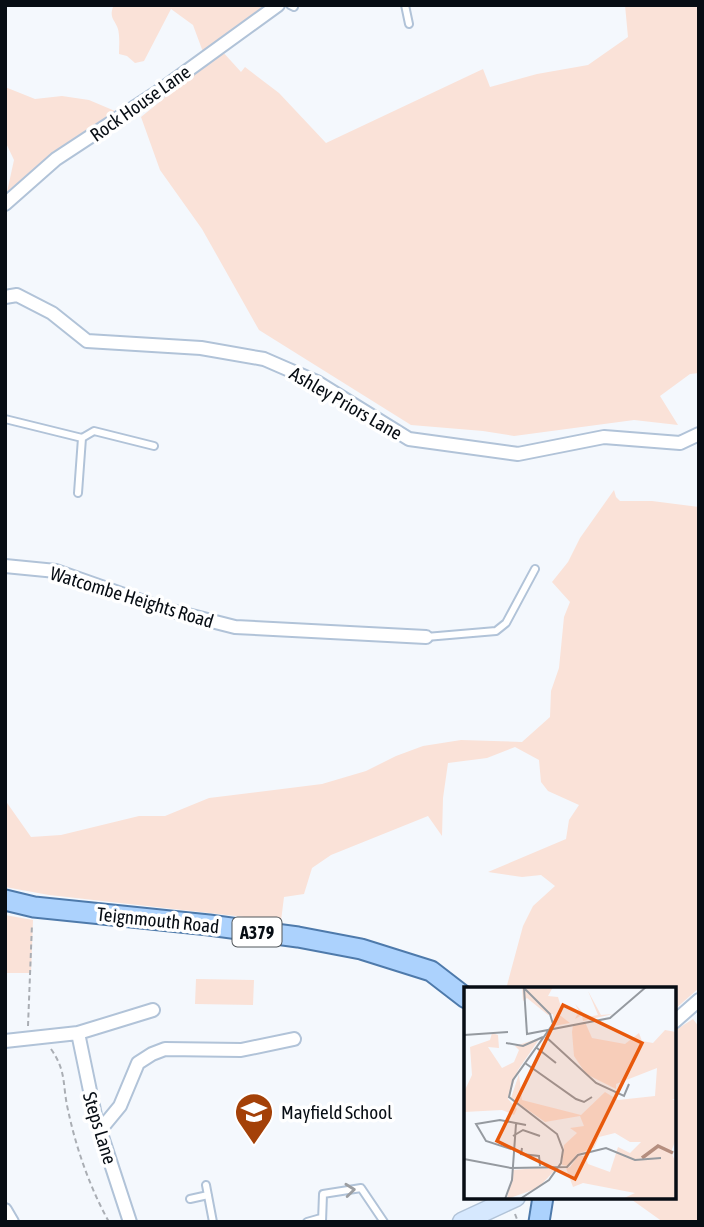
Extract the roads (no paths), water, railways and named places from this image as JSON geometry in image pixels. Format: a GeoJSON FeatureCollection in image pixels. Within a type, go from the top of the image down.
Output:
{"type":"FeatureCollection","features":[{"type":"Feature","properties":{"kind":"main road","name":"Teignmouth Road"},"geometry":{"type":"LineString","coordinates":[[5,900],[34,907],[209,925],[361,948],[431,971],[464,996]]}},
{"type":"Feature","properties":{"kind":"main road"},"geometry":{"type":"LineString","coordinates":[[539,1222],[543,1199]]}},
{"type":"Feature","properties":{"kind":"street","name":"Rock House Lane"},"geometry":{"type":"LineString","coordinates":[[5,204],[56,159],[158,92],[278,5]]}},
{"type":"Feature","properties":{"kind":"street","name":"Ashley Priors Lane"},"geometry":{"type":"LineString","coordinates":[[5,297],[17,295],[52,313],[88,341],[201,348],[264,359],[317,382],[409,439],[517,453],[604,437],[680,443],[699,434]]}},
{"type":"Feature","properties":{"kind":"street","name":"Watcombe Heights Road"},"geometry":{"type":"LineString","coordinates":[[5,566],[56,572],[164,609],[235,627],[426,637]]}},
{"type":"Feature","properties":{"kind":"street"},"geometry":{"type":"LineString","coordinates":[[676,1020],[699,1000]]}},
{"type":"Feature","properties":{"kind":"street"},"geometry":{"type":"LineString","coordinates":[[5,1041],[78,1033],[153,1010]]}},
{"type":"Feature","properties":{"kind":"street","name":"Steps Lane"},"geometry":{"type":"LineString","coordinates":[[78,1033],[87,1082],[130,1222]]}},
{"type":"Feature","properties":{"kind":"street"},"geometry":{"type":"LineString","coordinates":[[101,1129],[120,1106],[138,1063],[152,1054],[165,1049],[241,1050],[294,1039]]}},
{"type":"Feature","properties":{"kind":"street"},"geometry":{"type":"LineString","coordinates":[[462,1222],[512,1199]]}},
{"type":"Feature","properties":{"kind":"street"},"geometry":{"type":"LineString","coordinates":[[5,1210],[12,1222]]}},
{"type":"Feature","properties":{"kind":"lane"},"geometry":{"type":"LineString","coordinates":[[405,5],[409,24]]}},
{"type":"Feature","properties":{"kind":"lane"},"geometry":{"type":"LineString","coordinates":[[5,419],[82,438],[94,431],[154,446]]}},
{"type":"Feature","properties":{"kind":"lane"},"geometry":{"type":"LineString","coordinates":[[78,493],[82,438]]}},
{"type":"Feature","properties":{"kind":"lane"},"geometry":{"type":"LineString","coordinates":[[426,637],[496,631],[506,623],[535,569]]}},
{"type":"Feature","properties":{"kind":"lane"},"geometry":{"type":"LineString","coordinates":[[206,1185],[213,1222]]}},
{"type":"Feature","properties":{"kind":"lane"},"geometry":{"type":"LineString","coordinates":[[307,1222],[322,1220],[323,1194],[361,1188],[384,1221]]}},
{"type":"Feature","properties":{"kind":"lane"},"geometry":{"type":"LineString","coordinates":[[190,1199],[208,1195]]}},
{"type":"Feature","properties":{"kind":"place","name":"Mayfield School"},"geometry":{"type":"Point","coordinates":[254,1146]}}]}
